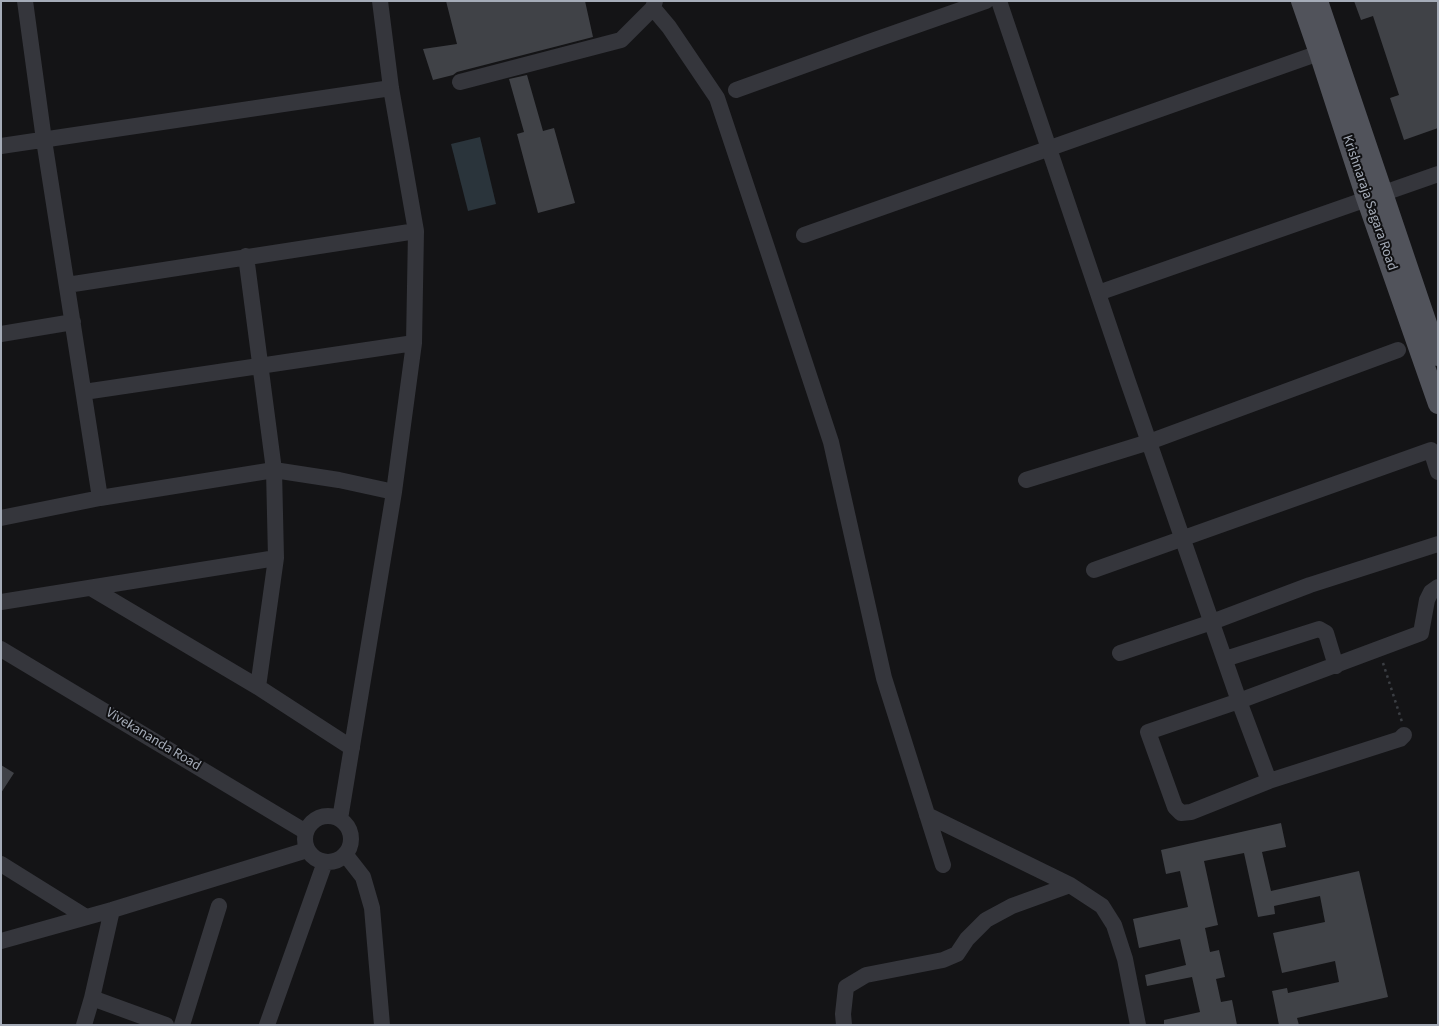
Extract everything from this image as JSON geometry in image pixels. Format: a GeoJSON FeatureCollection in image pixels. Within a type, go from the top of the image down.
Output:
{"type":"FeatureCollection","features":[{"type":"Feature","properties":{"kind":"main road","name":"Krishnaraja Sagara Road"},"geometry":{"type":"LineString","coordinates":[[1301,1],[1319,53],[1438,356]]}},
{"type":"Feature","properties":{"kind":"main road","name":"Krishnaraja Sagara Road"},"geometry":{"type":"LineString","coordinates":[[1318,1],[1374,195],[1438,404]]}},
{"type":"Feature","properties":{"kind":"street"},"geometry":{"type":"LineString","coordinates":[[25,1],[44,140],[100,498]]}},
{"type":"Feature","properties":{"kind":"street"},"geometry":{"type":"LineString","coordinates":[[340,819],[394,492],[414,343],[416,231],[391,88],[380,1]]}},
{"type":"Feature","properties":{"kind":"street"},"geometry":{"type":"LineString","coordinates":[[736,90],[986,1]]}},
{"type":"Feature","properties":{"kind":"street"},"geometry":{"type":"LineString","coordinates":[[999,1],[1224,659],[1269,781]]}},
{"type":"Feature","properties":{"kind":"street"},"geometry":{"type":"LineString","coordinates":[[460,82],[621,40],[654,5],[717,98],[831,442],[884,678],[943,865]]}},
{"type":"Feature","properties":{"kind":"street"},"geometry":{"type":"LineString","coordinates":[[804,235],[1319,53]]}},
{"type":"Feature","properties":{"kind":"street"},"geometry":{"type":"LineString","coordinates":[[1,146],[391,88]]}},
{"type":"Feature","properties":{"kind":"street"},"geometry":{"type":"LineString","coordinates":[[1098,293],[1438,174]]}},
{"type":"Feature","properties":{"kind":"street"},"geometry":{"type":"LineString","coordinates":[[67,285],[416,231]]}},
{"type":"Feature","properties":{"kind":"street"},"geometry":{"type":"LineString","coordinates":[[246,256],[274,470],[276,558],[258,687]]}},
{"type":"Feature","properties":{"kind":"street"},"geometry":{"type":"LineString","coordinates":[[1,334],[73,322]]}},
{"type":"Feature","properties":{"kind":"street"},"geometry":{"type":"LineString","coordinates":[[84,392],[414,343]]}},
{"type":"Feature","properties":{"kind":"street"},"geometry":{"type":"LineString","coordinates":[[1026,480],[1149,442],[1398,350]]}},
{"type":"Feature","properties":{"kind":"street"},"geometry":{"type":"LineString","coordinates":[[1094,570],[1431,450],[1438,472]]}},
{"type":"Feature","properties":{"kind":"street"},"geometry":{"type":"LineString","coordinates":[[1,518],[100,498],[274,470],[339,480],[394,492]]}},
{"type":"Feature","properties":{"kind":"street"},"geometry":{"type":"LineString","coordinates":[[1120,654],[1310,585],[1438,544]]}},
{"type":"Feature","properties":{"kind":"street"},"geometry":{"type":"LineString","coordinates":[[1,602],[276,558]]}},
{"type":"Feature","properties":{"kind":"street"},"geometry":{"type":"LineString","coordinates":[[1404,735],[1400,740],[1269,781],[1191,812],[1181,812],[1174,807],[1148,732],[1336,666],[1421,633],[1427,600],[1431,592],[1438,587]]}},
{"type":"Feature","properties":{"kind":"street"},"geometry":{"type":"LineString","coordinates":[[91,588],[258,687],[352,748]]}},
{"type":"Feature","properties":{"kind":"street"},"geometry":{"type":"LineString","coordinates":[[1224,659],[1320,629],[1326,633],[1336,666]]}},
{"type":"Feature","properties":{"kind":"street","name":"Vivekananda Road"},"geometry":{"type":"LineString","coordinates":[[1,649],[306,832]]}},
{"type":"Feature","properties":{"kind":"street"},"geometry":{"type":"LineString","coordinates":[[928,815],[1070,885],[1102,906],[1114,925],[1125,959],[1138,1025]]}},
{"type":"Feature","properties":{"kind":"street"},"geometry":{"type":"LineString","coordinates":[[327,816],[340,819],[347,826],[351,836],[350,845],[345,854],[336,860],[325,862],[315,858],[307,850],[304,841],[306,832],[309,826],[320,818],[327,816]]}},
{"type":"Feature","properties":{"kind":"street"},"geometry":{"type":"LineString","coordinates":[[1,941],[112,910],[307,850]]}},
{"type":"Feature","properties":{"kind":"street"},"geometry":{"type":"LineString","coordinates":[[345,854],[363,877],[372,908],[382,1025]]}},
{"type":"Feature","properties":{"kind":"street"},"geometry":{"type":"LineString","coordinates":[[267,1025],[325,862]]}},
{"type":"Feature","properties":{"kind":"street"},"geometry":{"type":"LineString","coordinates":[[1,864],[86,917]]}},
{"type":"Feature","properties":{"kind":"street"},"geometry":{"type":"LineString","coordinates":[[844,1025],[843,1014],[846,987],[866,976],[943,960],[957,954],[967,939],[986,920],[1012,906],[1070,885]]}},
{"type":"Feature","properties":{"kind":"street"},"geometry":{"type":"LineString","coordinates":[[182,1025],[219,906]]}},
{"type":"Feature","properties":{"kind":"street"},"geometry":{"type":"LineString","coordinates":[[84,1025],[112,910]]}},
{"type":"Feature","properties":{"kind":"street"},"geometry":{"type":"LineString","coordinates":[[92,998],[166,1025]]}},
{"type":"Feature","properties":{"kind":"path"},"geometry":{"type":"LineString","coordinates":[[1379,650],[1405,730],[1404,735]]}},
{"type":"Feature","properties":{"kind":"shaded area"},"geometry":{"type":"Polygon","coordinates":[[[480,137],[496,204],[468,211],[451,144],[480,137]]]}},
{"type":"Feature","properties":{"kind":"building"},"geometry":{"type":"Polygon","coordinates":[[[446,1],[585,1],[593,37],[433,80],[423,49],[457,44],[446,1]]]}},
{"type":"Feature","properties":{"kind":"building"},"geometry":{"type":"Polygon","coordinates":[[[1354,1],[1438,1],[1438,128],[1404,140],[1390,98],[1399,95],[1373,16],[1361,20],[1354,1]]]}},
{"type":"Feature","properties":{"kind":"building"},"geometry":{"type":"Polygon","coordinates":[[[527,75],[543,131],[554,128],[575,203],[538,213],[517,134],[524,132],[509,79],[527,75]]]}},
{"type":"Feature","properties":{"kind":"building"},"geometry":{"type":"Polygon","coordinates":[[[1,765],[14,773],[1,793],[1,765]]]}},
{"type":"Feature","properties":{"kind":"building"},"geometry":{"type":"Polygon","coordinates":[[[1281,823],[1286,847],[1262,852],[1271,891],[1359,871],[1388,997],[1297,1018],[1299,1025],[1279,1025],[1272,991],[1287,988],[1288,993],[1339,982],[1335,961],[1282,973],[1273,933],[1325,922],[1320,896],[1274,906],[1275,914],[1258,917],[1244,853],[1204,861],[1218,925],[1205,928],[1210,952],[1219,950],[1225,977],[1216,979],[1221,1002],[1232,1000],[1237,1025],[1164,1025],[1164,1020],[1200,1012],[1192,977],[1147,986],[1145,975],[1186,965],[1180,939],[1139,948],[1133,919],[1188,907],[1180,871],[1166,874],[1161,850],[1281,823]]]}}]}
